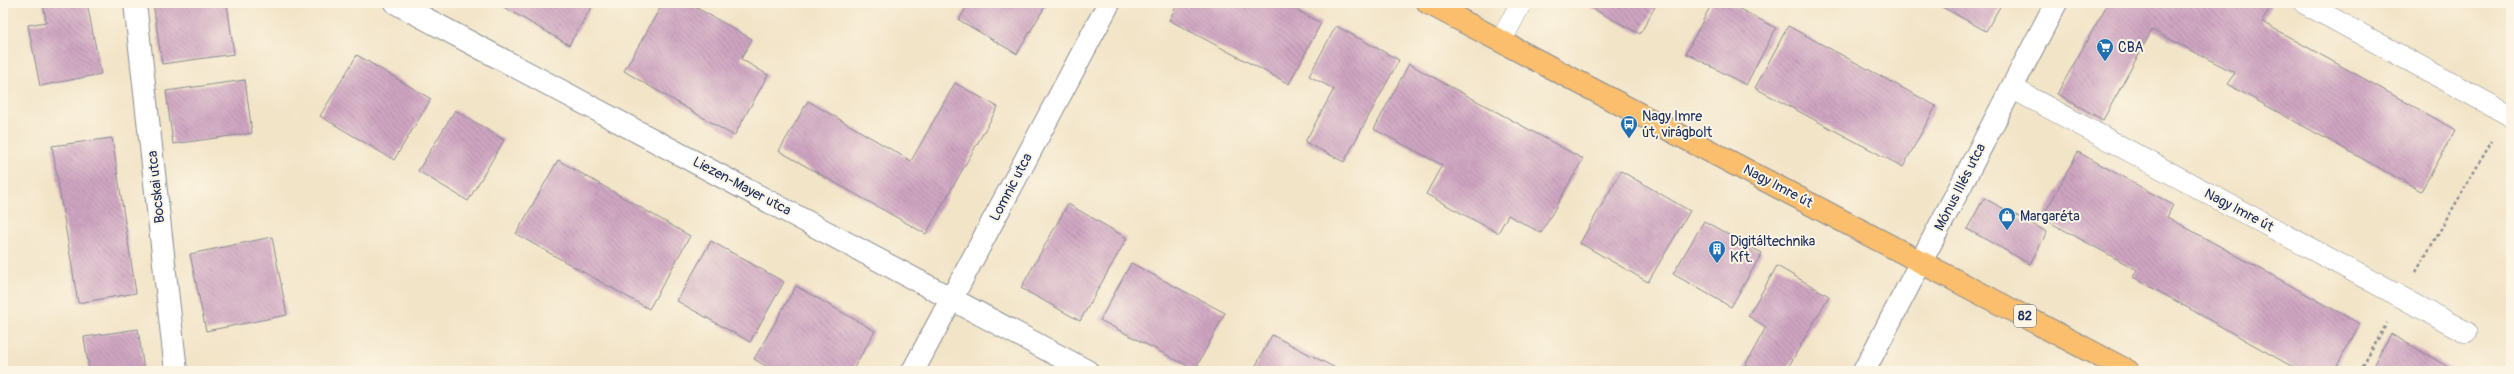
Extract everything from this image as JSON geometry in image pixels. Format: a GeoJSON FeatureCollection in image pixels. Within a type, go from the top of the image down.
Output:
{"type":"FeatureCollection","features":[{"type":"Feature","properties":{"kind":"main road","name":"Nagy Imre út"},"geometry":{"type":"LineString","coordinates":[[1428,3],[2128,371]]}},
{"type":"Feature","properties":{"kind":"street","name":"Bocskai utca"},"geometry":{"type":"LineString","coordinates":[[135,3],[176,371]]}},
{"type":"Feature","properties":{"kind":"street","name":"Liezen-Mayer utca"},"geometry":{"type":"LineString","coordinates":[[396,3],[952,297],[1087,371]]}},
{"type":"Feature","properties":{"kind":"street","name":"Lomnic utca"},"geometry":{"type":"LineString","coordinates":[[913,371],[1109,3]]}},
{"type":"Feature","properties":{"kind":"street","name":"Mónus Illés utca"},"geometry":{"type":"LineString","coordinates":[[1864,371],[2056,3]]}},
{"type":"Feature","properties":{"kind":"lane"},"geometry":{"type":"LineString","coordinates":[[1501,41],[1521,3]]}},
{"type":"Feature","properties":{"kind":"lane"},"geometry":{"type":"LineString","coordinates":[[2304,3],[2509,115]]}},
{"type":"Feature","properties":{"kind":"lane","name":"Nagy Imre út"},"geometry":{"type":"LineString","coordinates":[[2012,88],[2466,332]]}},
{"type":"Feature","properties":{"kind":"path"},"geometry":{"type":"LineString","coordinates":[[2360,371],[2401,297],[2509,115]]}},
{"type":"Feature","properties":{"kind":"building"},"geometry":{"type":"Polygon","coordinates":[[[43,3],[87,3],[101,74],[40,86],[28,25],[46,22],[43,3]]]}},
{"type":"Feature","properties":{"kind":"building"},"geometry":{"type":"Polygon","coordinates":[[[153,3],[227,3],[234,54],[162,64],[153,3]]]}},
{"type":"Feature","properties":{"kind":"building"},"geometry":{"type":"Polygon","coordinates":[[[497,3],[594,3],[569,45],[497,3]]]}},
{"type":"Feature","properties":{"kind":"building"},"geometry":{"type":"Polygon","coordinates":[[[663,3],[688,3],[752,39],[741,59],[768,75],[734,136],[624,71],[663,3]]]}},
{"type":"Feature","properties":{"kind":"building"},"geometry":{"type":"Polygon","coordinates":[[[969,3],[1047,3],[1017,54],[959,20],[969,3]]]}},
{"type":"Feature","properties":{"kind":"building"},"geometry":{"type":"Polygon","coordinates":[[[1178,3],[1284,3],[1321,23],[1289,84],[1169,20],[1178,3]]]}},
{"type":"Feature","properties":{"kind":"building"},"geometry":{"type":"Polygon","coordinates":[[[1582,3],[1657,3],[1640,34],[1582,3]]]}},
{"type":"Feature","properties":{"kind":"building"},"geometry":{"type":"Polygon","coordinates":[[[1712,3],[1728,3],[1776,28],[1746,85],[1686,53],[1712,3]]]}},
{"type":"Feature","properties":{"kind":"building"},"geometry":{"type":"Polygon","coordinates":[[[1935,3],[2002,3],[1986,31],[1935,3]]]}},
{"type":"Feature","properties":{"kind":"building"},"geometry":{"type":"Polygon","coordinates":[[[2108,3],[2267,3],[2271,5],[2262,22],[2456,130],[2421,191],[2227,84],[2235,73],[2152,30],[2103,120],[2057,94],[2108,3]]]}},
{"type":"Feature","properties":{"kind":"building"},"geometry":{"type":"Polygon","coordinates":[[[1336,26],[1399,60],[1344,162],[1305,142],[1334,89],[1309,76],[1336,26]]]}},
{"type":"Feature","properties":{"kind":"building"},"geometry":{"type":"Polygon","coordinates":[[[1788,26],[1936,106],[1903,167],[1755,88],[1788,26]]]}},
{"type":"Feature","properties":{"kind":"building"},"geometry":{"type":"Polygon","coordinates":[[[357,55],[431,99],[394,160],[320,116],[357,55]]]}},
{"type":"Feature","properties":{"kind":"building"},"geometry":{"type":"Polygon","coordinates":[[[1409,64],[1583,159],[1541,233],[1508,215],[1498,233],[1426,194],[1442,165],[1374,129],[1409,64]]]}},
{"type":"Feature","properties":{"kind":"building"},"geometry":{"type":"Polygon","coordinates":[[[245,80],[252,133],[173,144],[166,91],[245,80]]]}},
{"type":"Feature","properties":{"kind":"building"},"geometry":{"type":"Polygon","coordinates":[[[955,83],[998,107],[926,234],[779,151],[808,101],[911,161],[955,83]]]}},
{"type":"Feature","properties":{"kind":"building"},"geometry":{"type":"Polygon","coordinates":[[[455,110],[504,140],[468,201],[418,171],[455,110]]]}},
{"type":"Feature","properties":{"kind":"building"},"geometry":{"type":"Polygon","coordinates":[[[112,138],[136,293],[78,303],[52,146],[112,138]]]}},
{"type":"Feature","properties":{"kind":"building"},"geometry":{"type":"Polygon","coordinates":[[[2078,152],[2173,205],[2167,217],[2360,324],[2334,371],[2300,371],[2133,277],[2137,270],[2042,218],[2078,152]]]}},
{"type":"Feature","properties":{"kind":"building"},"geometry":{"type":"Polygon","coordinates":[[[558,160],[690,236],[649,309],[516,234],[558,160]]]}},
{"type":"Feature","properties":{"kind":"building"},"geometry":{"type":"Polygon","coordinates":[[[1621,171],[1690,211],[1648,282],[1580,243],[1621,171]]]}},
{"type":"Feature","properties":{"kind":"building","name":"Margaréta"},"geometry":{"type":"Polygon","coordinates":[[[1984,198],[2047,232],[2030,264],[1967,229],[1984,198]]]}},
{"type":"Feature","properties":{"kind":"building"},"geometry":{"type":"Polygon","coordinates":[[[1068,204],[1127,238],[1080,321],[1021,288],[1068,204]]]}},
{"type":"Feature","properties":{"kind":"building","name":"Digitáltechnika Kft."},"geometry":{"type":"Polygon","coordinates":[[[1704,221],[1762,253],[1731,307],[1673,274],[1704,221]]]}},
{"type":"Feature","properties":{"kind":"building"},"geometry":{"type":"Polygon","coordinates":[[[272,237],[287,315],[206,331],[190,254],[272,237]]]}},
{"type":"Feature","properties":{"kind":"building"},"geometry":{"type":"Polygon","coordinates":[[[711,241],[784,282],[750,342],[677,301],[711,241]]]}},
{"type":"Feature","properties":{"kind":"building"},"geometry":{"type":"Polygon","coordinates":[[[1131,263],[1225,313],[1195,370],[1100,320],[1131,263]]]}},
{"type":"Feature","properties":{"kind":"building"},"geometry":{"type":"Polygon","coordinates":[[[1777,266],[1829,296],[1786,371],[1742,371],[1766,327],[1748,316],[1777,266]]]}},
{"type":"Feature","properties":{"kind":"building"},"geometry":{"type":"Polygon","coordinates":[[[796,286],[875,331],[852,371],[774,371],[754,359],[796,286]]]}},
{"type":"Feature","properties":{"kind":"building"},"geometry":{"type":"Polygon","coordinates":[[[138,329],[144,371],[89,371],[84,337],[138,329]]]}},
{"type":"Feature","properties":{"kind":"building"},"geometry":{"type":"Polygon","coordinates":[[[2391,334],[2455,371],[2370,371],[2391,334]]]}},
{"type":"Feature","properties":{"kind":"building"},"geometry":{"type":"Polygon","coordinates":[[[1272,335],[1324,362],[1341,371],[1253,371],[1272,335]]]}},
{"type":"Feature","properties":{"kind":"place","name":"CBA"},"geometry":{"type":"Point","coordinates":[2105,62]}},
{"type":"Feature","properties":{"kind":"place","name":"Nagy Imre út, virágbolt"},"geometry":{"type":"Point","coordinates":[1629,139]}},
{"type":"Feature","properties":{"kind":"place","name":"Margaréta"},"geometry":{"type":"Point","coordinates":[2007,231]}},
{"type":"Feature","properties":{"kind":"place","name":"Digitáltechnika Kft."},"geometry":{"type":"Point","coordinates":[1717,264]}}]}
